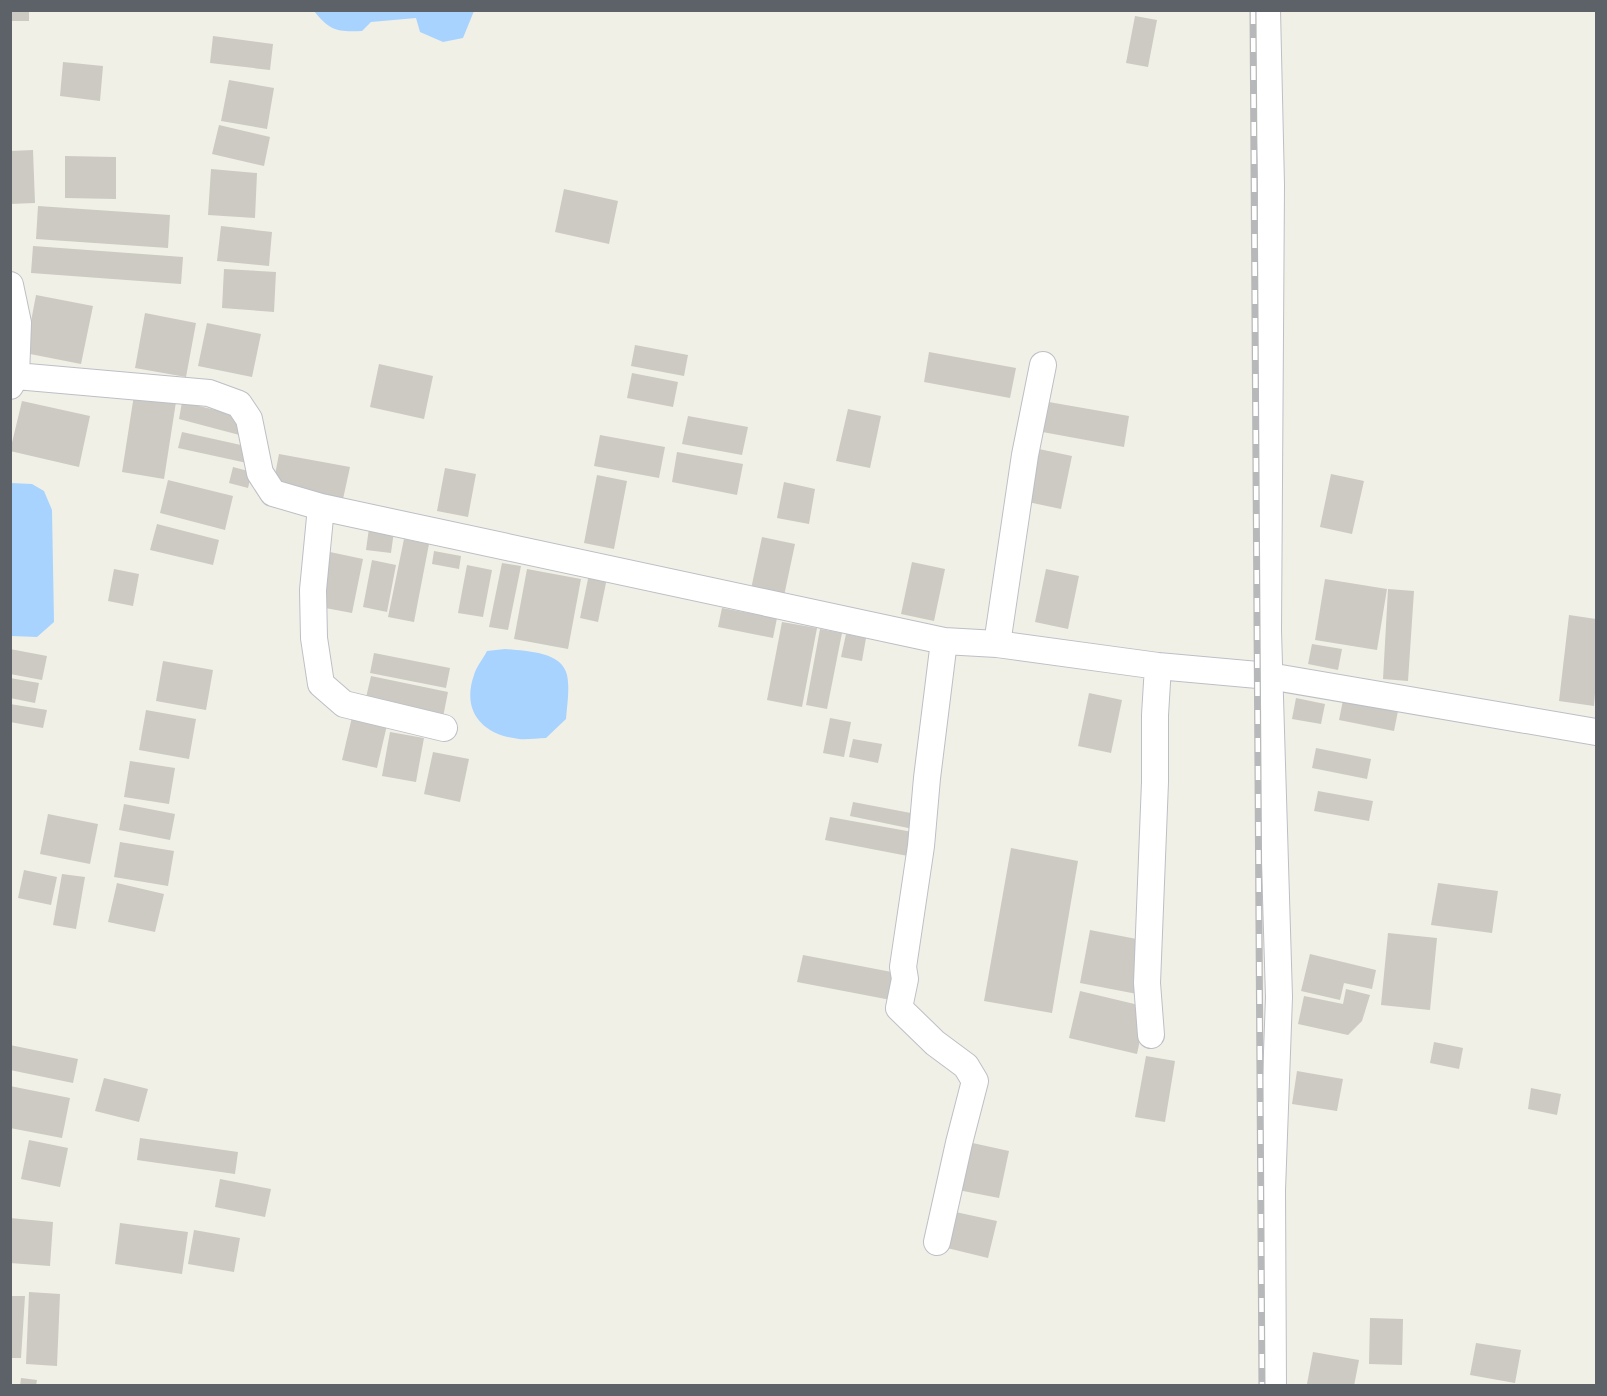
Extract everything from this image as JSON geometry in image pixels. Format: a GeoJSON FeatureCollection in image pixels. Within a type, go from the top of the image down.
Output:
{"type":"FeatureCollection","features":[{"type":"Feature","properties":{"kind":"street"},"geometry":{"type":"LineString","coordinates":[[1267,10],[1271,185],[1268,412],[1269,675],[1279,997],[1272,1190],[1273,1386]]}},
{"type":"Feature","properties":{"kind":"street"},"geometry":{"type":"LineString","coordinates":[[10,285],[18,323],[13,381],[209,393],[239,404],[249,419],[260,473],[273,493],[321,507],[944,641],[997,644],[1158,666],[1269,675],[1596,732]]}},
{"type":"Feature","properties":{"kind":"street"},"geometry":{"type":"LineString","coordinates":[[997,644],[1025,455],[1043,365]]}},
{"type":"Feature","properties":{"kind":"street"},"geometry":{"type":"LineString","coordinates":[[321,507],[313,590],[314,638],[321,684],[344,704],[444,728]]}},
{"type":"Feature","properties":{"kind":"street"},"geometry":{"type":"LineString","coordinates":[[937,1242],[958,1143],[975,1081],[966,1066],[935,1043],[899,1008],[905,979],[903,967],[921,846],[928,767],[944,641]]}},
{"type":"Feature","properties":{"kind":"street"},"geometry":{"type":"LineString","coordinates":[[1151,1035],[1148,983],[1158,666]]}},
{"type":"Feature","properties":{"kind":"water"},"geometry":{"type":"Polygon","coordinates":[[[314,11],[474,11],[463,38],[443,42],[420,32],[416,18],[371,22],[362,31],[346,31],[335,29],[325,23],[314,11]]]}},
{"type":"Feature","properties":{"kind":"water"},"geometry":{"type":"Polygon","coordinates":[[[11,483],[32,484],[44,491],[52,510],[54,622],[37,637],[11,636],[11,483]]]}},
{"type":"Feature","properties":{"kind":"water"},"geometry":{"type":"Polygon","coordinates":[[[505,649],[541,654],[558,661],[564,667],[568,686],[566,719],[546,738],[519,739],[495,733],[478,719],[473,710],[470,700],[476,669],[487,651],[505,649]]]}},
{"type":"Feature","properties":{"kind":"building"},"geometry":{"type":"Polygon","coordinates":[[[10,10],[29,10],[29,21],[10,21],[10,10]]]}},
{"type":"Feature","properties":{"kind":"building"},"geometry":{"type":"Polygon","coordinates":[[[1135,16],[1157,20],[1148,67],[1126,63],[1135,16]]]}},
{"type":"Feature","properties":{"kind":"building"},"geometry":{"type":"Polygon","coordinates":[[[213,36],[273,44],[270,70],[210,63],[213,36]]]}},
{"type":"Feature","properties":{"kind":"building"},"geometry":{"type":"Polygon","coordinates":[[[63,62],[103,66],[100,101],[60,96],[63,62]]]}},
{"type":"Feature","properties":{"kind":"building"},"geometry":{"type":"Polygon","coordinates":[[[229,80],[274,88],[267,129],[221,121],[229,80]]]}},
{"type":"Feature","properties":{"kind":"building"},"geometry":{"type":"Polygon","coordinates":[[[219,125],[270,137],[264,166],[212,154],[219,125]]]}},
{"type":"Feature","properties":{"kind":"building"},"geometry":{"type":"Polygon","coordinates":[[[33,150],[35,203],[10,204],[10,151],[33,150]]]}},
{"type":"Feature","properties":{"kind":"building"},"geometry":{"type":"Polygon","coordinates":[[[65,156],[116,157],[116,199],[65,198],[65,156]]]}},
{"type":"Feature","properties":{"kind":"building"},"geometry":{"type":"Polygon","coordinates":[[[211,169],[257,173],[255,218],[208,215],[211,169]]]}},
{"type":"Feature","properties":{"kind":"building"},"geometry":{"type":"Polygon","coordinates":[[[564,189],[618,201],[609,244],[555,232],[564,189]]]}},
{"type":"Feature","properties":{"kind":"building"},"geometry":{"type":"Polygon","coordinates":[[[38,206],[170,215],[168,248],[36,239],[38,206]]]}},
{"type":"Feature","properties":{"kind":"building"},"geometry":{"type":"Polygon","coordinates":[[[221,226],[272,232],[269,266],[217,261],[221,226]]]}},
{"type":"Feature","properties":{"kind":"building"},"geometry":{"type":"Polygon","coordinates":[[[33,246],[183,257],[181,284],[31,273],[33,246]]]}},
{"type":"Feature","properties":{"kind":"building"},"geometry":{"type":"Polygon","coordinates":[[[224,269],[276,272],[274,312],[222,308],[224,269]]]}},
{"type":"Feature","properties":{"kind":"building"},"geometry":{"type":"Polygon","coordinates":[[[36,295],[93,306],[81,364],[25,353],[36,295]]]}},
{"type":"Feature","properties":{"kind":"building"},"geometry":{"type":"Polygon","coordinates":[[[145,313],[196,323],[186,377],[135,368],[145,313]]]}},
{"type":"Feature","properties":{"kind":"building"},"geometry":{"type":"Polygon","coordinates":[[[207,323],[261,334],[252,377],[198,366],[207,323]]]}},
{"type":"Feature","properties":{"kind":"building"},"geometry":{"type":"Polygon","coordinates":[[[635,345],[688,355],[684,376],[631,366],[635,345]]]}},
{"type":"Feature","properties":{"kind":"building"},"geometry":{"type":"Polygon","coordinates":[[[929,352],[1016,368],[1010,398],[924,382],[929,352]]]}},
{"type":"Feature","properties":{"kind":"building"},"geometry":{"type":"Polygon","coordinates":[[[379,364],[433,376],[424,419],[370,407],[379,364]]]}},
{"type":"Feature","properties":{"kind":"building"},"geometry":{"type":"Polygon","coordinates":[[[632,373],[678,382],[673,407],[627,398],[632,373]]]}},
{"type":"Feature","properties":{"kind":"building"},"geometry":{"type":"Polygon","coordinates":[[[134,395],[176,402],[164,479],[122,472],[134,395]]]}},
{"type":"Feature","properties":{"kind":"building"},"geometry":{"type":"Polygon","coordinates":[[[22,401],[90,416],[79,467],[10,451],[22,401]]]}},
{"type":"Feature","properties":{"kind":"building"},"geometry":{"type":"Polygon","coordinates":[[[1043,401],[1129,416],[1124,447],[1037,431],[1043,401]]]}},
{"type":"Feature","properties":{"kind":"building"},"geometry":{"type":"Polygon","coordinates":[[[182,402],[241,416],[247,437],[179,419],[182,402]]]}},
{"type":"Feature","properties":{"kind":"building"},"geometry":{"type":"Polygon","coordinates":[[[848,409],[881,416],[870,468],[836,461],[848,409]]]}},
{"type":"Feature","properties":{"kind":"building"},"geometry":{"type":"Polygon","coordinates":[[[688,416],[748,427],[742,455],[682,444],[688,416]]]}},
{"type":"Feature","properties":{"kind":"building"},"geometry":{"type":"Polygon","coordinates":[[[182,432],[250,447],[247,463],[178,448],[182,432]]]}},
{"type":"Feature","properties":{"kind":"building"},"geometry":{"type":"Polygon","coordinates":[[[600,435],[665,447],[659,478],[594,466],[600,435]]]}},
{"type":"Feature","properties":{"kind":"building"},"geometry":{"type":"Polygon","coordinates":[[[1039,449],[1072,456],[1061,509],[1028,502],[1039,449]]]}},
{"type":"Feature","properties":{"kind":"building"},"geometry":{"type":"Polygon","coordinates":[[[677,452],[743,464],[737,495],[672,482],[677,452]]]}},
{"type":"Feature","properties":{"kind":"building"},"geometry":{"type":"Polygon","coordinates":[[[279,454],[350,467],[343,499],[273,485],[279,454]]]}},
{"type":"Feature","properties":{"kind":"building"},"geometry":{"type":"Polygon","coordinates":[[[233,467],[252,472],[248,488],[229,483],[233,467]]]}},
{"type":"Feature","properties":{"kind":"building"},"geometry":{"type":"Polygon","coordinates":[[[445,468],[476,474],[468,517],[437,511],[445,468]]]}},
{"type":"Feature","properties":{"kind":"building"},"geometry":{"type":"Polygon","coordinates":[[[1331,474],[1364,481],[1352,534],[1320,527],[1331,474]]]}},
{"type":"Feature","properties":{"kind":"building"},"geometry":{"type":"Polygon","coordinates":[[[597,475],[627,481],[614,549],[584,543],[597,475]]]}},
{"type":"Feature","properties":{"kind":"building"},"geometry":{"type":"Polygon","coordinates":[[[168,480],[233,496],[225,530],[160,513],[168,480]]]}},
{"type":"Feature","properties":{"kind":"building"},"geometry":{"type":"Polygon","coordinates":[[[784,482],[815,489],[809,524],[777,518],[784,482]]]}},
{"type":"Feature","properties":{"kind":"building"},"geometry":{"type":"Polygon","coordinates":[[[157,524],[219,540],[213,565],[150,550],[157,524]]]}},
{"type":"Feature","properties":{"kind":"building"},"geometry":{"type":"Polygon","coordinates":[[[369,528],[394,531],[391,553],[366,550],[369,528]]]}},
{"type":"Feature","properties":{"kind":"building"},"geometry":{"type":"Polygon","coordinates":[[[762,537],[795,544],[784,596],[751,589],[762,537]]]}},
{"type":"Feature","properties":{"kind":"building"},"geometry":{"type":"Polygon","coordinates":[[[404,539],[429,544],[414,622],[388,617],[404,539]]]}},
{"type":"Feature","properties":{"kind":"building"},"geometry":{"type":"Polygon","coordinates":[[[434,551],[461,556],[459,569],[432,564],[434,551]]]}},
{"type":"Feature","properties":{"kind":"building"},"geometry":{"type":"Polygon","coordinates":[[[330,552],[363,559],[352,613],[320,607],[330,552]]]}},
{"type":"Feature","properties":{"kind":"building"},"geometry":{"type":"Polygon","coordinates":[[[372,560],[396,565],[387,612],[363,607],[372,560]]]}},
{"type":"Feature","properties":{"kind":"building"},"geometry":{"type":"Polygon","coordinates":[[[912,562],[945,569],[934,621],[901,614],[912,562]]]}},
{"type":"Feature","properties":{"kind":"building"},"geometry":{"type":"Polygon","coordinates":[[[502,563],[521,566],[508,630],[489,627],[502,563]]]}},
{"type":"Feature","properties":{"kind":"building"},"geometry":{"type":"Polygon","coordinates":[[[467,565],[492,570],[483,617],[458,613],[467,565]]]}},
{"type":"Feature","properties":{"kind":"building"},"geometry":{"type":"Polygon","coordinates":[[[114,569],[139,574],[133,606],[108,601],[114,569]]]}},
{"type":"Feature","properties":{"kind":"building"},"geometry":{"type":"Polygon","coordinates":[[[527,569],[581,579],[568,649],[514,639],[527,569]]]}},
{"type":"Feature","properties":{"kind":"building"},"geometry":{"type":"Polygon","coordinates":[[[1046,569],[1079,576],[1068,629],[1035,622],[1046,569]]]}},
{"type":"Feature","properties":{"kind":"building"},"geometry":{"type":"Polygon","coordinates":[[[589,574],[607,578],[598,622],[580,618],[589,574]]]}},
{"type":"Feature","properties":{"kind":"building"},"geometry":{"type":"Polygon","coordinates":[[[1325,579],[1387,589],[1377,650],[1315,640],[1325,579]]]}},
{"type":"Feature","properties":{"kind":"building"},"geometry":{"type":"Polygon","coordinates":[[[1388,589],[1414,591],[1408,681],[1383,679],[1388,589]]]}},
{"type":"Feature","properties":{"kind":"building"},"geometry":{"type":"Polygon","coordinates":[[[722,608],[777,618],[773,638],[718,627],[722,608]]]}},
{"type":"Feature","properties":{"kind":"building"},"geometry":{"type":"Polygon","coordinates":[[[1569,615],[1596,619],[1594,706],[1559,701],[1569,615]]]}},
{"type":"Feature","properties":{"kind":"building"},"geometry":{"type":"Polygon","coordinates":[[[782,622],[817,628],[802,707],[767,700],[782,622]]]}},
{"type":"Feature","properties":{"kind":"building"},"geometry":{"type":"Polygon","coordinates":[[[820,629],[842,633],[827,709],[806,705],[820,629]]]}},
{"type":"Feature","properties":{"kind":"building"},"geometry":{"type":"Polygon","coordinates":[[[846,634],[866,638],[862,661],[841,657],[846,634]]]}},
{"type":"Feature","properties":{"kind":"building"},"geometry":{"type":"Polygon","coordinates":[[[1312,644],[1342,649],[1338,670],[1308,664],[1312,644]]]}},
{"type":"Feature","properties":{"kind":"building"},"geometry":{"type":"Polygon","coordinates":[[[10,649],[47,656],[42,680],[10,674],[10,649]]]}},
{"type":"Feature","properties":{"kind":"building"},"geometry":{"type":"Polygon","coordinates":[[[374,653],[450,668],[446,688],[370,673],[374,653]]]}},
{"type":"Feature","properties":{"kind":"building"},"geometry":{"type":"Polygon","coordinates":[[[163,661],[213,670],[206,710],[156,701],[163,661]]]}},
{"type":"Feature","properties":{"kind":"building"},"geometry":{"type":"Polygon","coordinates":[[[371,676],[448,692],[443,717],[365,702],[371,676]]]}},
{"type":"Feature","properties":{"kind":"building"},"geometry":{"type":"Polygon","coordinates":[[[10,678],[39,683],[35,703],[10,698],[10,678]]]}},
{"type":"Feature","properties":{"kind":"building"},"geometry":{"type":"Polygon","coordinates":[[[1089,693],[1122,700],[1111,753],[1078,746],[1089,693]]]}},
{"type":"Feature","properties":{"kind":"building"},"geometry":{"type":"Polygon","coordinates":[[[1296,698],[1325,704],[1321,724],[1292,719],[1296,698]]]}},
{"type":"Feature","properties":{"kind":"building"},"geometry":{"type":"Polygon","coordinates":[[[1343,700],[1398,711],[1394,731],[1339,720],[1343,700]]]}},
{"type":"Feature","properties":{"kind":"building"},"geometry":{"type":"Polygon","coordinates":[[[10,704],[47,710],[43,728],[10,722],[10,704]]]}},
{"type":"Feature","properties":{"kind":"building"},"geometry":{"type":"Polygon","coordinates":[[[146,710],[196,719],[189,759],[139,750],[146,710]]]}},
{"type":"Feature","properties":{"kind":"building"},"geometry":{"type":"Polygon","coordinates":[[[352,717],[387,725],[377,768],[342,760],[352,717]]]}},
{"type":"Feature","properties":{"kind":"building"},"geometry":{"type":"Polygon","coordinates":[[[830,718],[851,722],[844,757],[823,753],[830,718]]]}},
{"type":"Feature","properties":{"kind":"building"},"geometry":{"type":"Polygon","coordinates":[[[390,732],[424,738],[416,782],[382,776],[390,732]]]}},
{"type":"Feature","properties":{"kind":"building"},"geometry":{"type":"Polygon","coordinates":[[[853,739],[882,744],[878,763],[849,757],[853,739]]]}},
{"type":"Feature","properties":{"kind":"building"},"geometry":{"type":"Polygon","coordinates":[[[1316,748],[1371,759],[1367,779],[1312,768],[1316,748]]]}},
{"type":"Feature","properties":{"kind":"building"},"geometry":{"type":"Polygon","coordinates":[[[433,752],[469,759],[460,802],[424,794],[433,752]]]}},
{"type":"Feature","properties":{"kind":"building"},"geometry":{"type":"Polygon","coordinates":[[[130,761],[175,768],[169,804],[124,797],[130,761]]]}},
{"type":"Feature","properties":{"kind":"building"},"geometry":{"type":"Polygon","coordinates":[[[1318,791],[1373,801],[1369,821],[1314,811],[1318,791]]]}},
{"type":"Feature","properties":{"kind":"building"},"geometry":{"type":"Polygon","coordinates":[[[853,802],[916,814],[913,829],[850,816],[853,802]]]}},
{"type":"Feature","properties":{"kind":"building"},"geometry":{"type":"Polygon","coordinates":[[[124,804],[175,814],[170,840],[119,830],[124,804]]]}},
{"type":"Feature","properties":{"kind":"building"},"geometry":{"type":"Polygon","coordinates":[[[48,814],[98,824],[90,864],[40,854],[48,814]]]}},
{"type":"Feature","properties":{"kind":"building"},"geometry":{"type":"Polygon","coordinates":[[[830,817],[918,833],[913,857],[825,840],[830,817]]]}},
{"type":"Feature","properties":{"kind":"building"},"geometry":{"type":"Polygon","coordinates":[[[120,842],[174,851],[168,886],[114,877],[120,842]]]}},
{"type":"Feature","properties":{"kind":"building"},"geometry":{"type":"Polygon","coordinates":[[[1011,848],[1078,861],[1052,1013],[984,1001],[1011,848]]]}},
{"type":"Feature","properties":{"kind":"building"},"geometry":{"type":"Polygon","coordinates":[[[24,870],[57,877],[51,905],[18,898],[24,870]]]}},
{"type":"Feature","properties":{"kind":"building"},"geometry":{"type":"Polygon","coordinates":[[[62,874],[85,877],[76,929],[53,925],[62,874]]]}},
{"type":"Feature","properties":{"kind":"building"},"geometry":{"type":"Polygon","coordinates":[[[117,883],[164,894],[155,932],[108,922],[117,883]]]}},
{"type":"Feature","properties":{"kind":"building"},"geometry":{"type":"Polygon","coordinates":[[[1438,883],[1498,891],[1492,933],[1431,925],[1438,883]]]}},
{"type":"Feature","properties":{"kind":"building"},"geometry":{"type":"Polygon","coordinates":[[[1090,930],[1147,941],[1137,994],[1080,983],[1090,930]]]}},
{"type":"Feature","properties":{"kind":"building"},"geometry":{"type":"Polygon","coordinates":[[[1388,933],[1437,938],[1430,1010],[1381,1005],[1388,933]]]}},
{"type":"Feature","properties":{"kind":"building"},"geometry":{"type":"Polygon","coordinates":[[[1310,954],[1376,970],[1372,989],[1344,983],[1340,1000],[1301,991],[1310,954]]]}},
{"type":"Feature","properties":{"kind":"building"},"geometry":{"type":"Polygon","coordinates":[[[803,955],[902,974],[896,1001],[797,982],[803,955]]]}},
{"type":"Feature","properties":{"kind":"building"},"geometry":{"type":"Polygon","coordinates":[[[1346,989],[1370,995],[1362,1021],[1348,1035],[1298,1024],[1304,996],[1343,1004],[1346,989]]]}},
{"type":"Feature","properties":{"kind":"building"},"geometry":{"type":"Polygon","coordinates":[[[1080,991],[1147,1007],[1137,1054],[1069,1038],[1080,991]]]}},
{"type":"Feature","properties":{"kind":"building"},"geometry":{"type":"Polygon","coordinates":[[[1434,1042],[1463,1048],[1459,1069],[1430,1063],[1434,1042]]]}},
{"type":"Feature","properties":{"kind":"building"},"geometry":{"type":"Polygon","coordinates":[[[10,1045],[78,1059],[73,1083],[10,1070],[10,1045]]]}},
{"type":"Feature","properties":{"kind":"building"},"geometry":{"type":"Polygon","coordinates":[[[1146,1056],[1175,1061],[1165,1122],[1135,1117],[1146,1056]]]}},
{"type":"Feature","properties":{"kind":"building"},"geometry":{"type":"Polygon","coordinates":[[[1297,1071],[1343,1079],[1337,1111],[1292,1104],[1297,1071]]]}},
{"type":"Feature","properties":{"kind":"building"},"geometry":{"type":"Polygon","coordinates":[[[104,1078],[148,1089],[139,1122],[95,1111],[104,1078]]]}},
{"type":"Feature","properties":{"kind":"building"},"geometry":{"type":"Polygon","coordinates":[[[10,1086],[70,1098],[62,1138],[10,1128],[10,1086]]]}},
{"type":"Feature","properties":{"kind":"building"},"geometry":{"type":"Polygon","coordinates":[[[1531,1088],[1561,1094],[1557,1115],[1528,1109],[1531,1088]]]}},
{"type":"Feature","properties":{"kind":"building"},"geometry":{"type":"Polygon","coordinates":[[[140,1138],[238,1152],[235,1174],[137,1160],[140,1138]]]}},
{"type":"Feature","properties":{"kind":"building"},"geometry":{"type":"Polygon","coordinates":[[[29,1140],[68,1148],[60,1187],[21,1179],[29,1140]]]}},
{"type":"Feature","properties":{"kind":"building"},"geometry":{"type":"Polygon","coordinates":[[[968,1142],[1009,1151],[999,1198],[958,1190],[968,1142]]]}},
{"type":"Feature","properties":{"kind":"building"},"geometry":{"type":"Polygon","coordinates":[[[220,1179],[271,1189],[265,1217],[215,1207],[220,1179]]]}},
{"type":"Feature","properties":{"kind":"building"},"geometry":{"type":"Polygon","coordinates":[[[951,1211],[997,1221],[988,1258],[943,1247],[951,1211]]]}},
{"type":"Feature","properties":{"kind":"building"},"geometry":{"type":"Polygon","coordinates":[[[10,1218],[53,1222],[50,1266],[10,1263],[10,1218]]]}},
{"type":"Feature","properties":{"kind":"building"},"geometry":{"type":"Polygon","coordinates":[[[120,1223],[188,1232],[182,1274],[115,1264],[120,1223]]]}},
{"type":"Feature","properties":{"kind":"building"},"geometry":{"type":"Polygon","coordinates":[[[194,1230],[240,1238],[234,1272],[188,1264],[194,1230]]]}},
{"type":"Feature","properties":{"kind":"building"},"geometry":{"type":"Polygon","coordinates":[[[29,1292],[60,1294],[57,1366],[26,1364],[29,1292]]]}},
{"type":"Feature","properties":{"kind":"building"},"geometry":{"type":"Polygon","coordinates":[[[10,1296],[25,1296],[21,1358],[10,1358],[10,1296]]]}},
{"type":"Feature","properties":{"kind":"building"},"geometry":{"type":"Polygon","coordinates":[[[1370,1318],[1403,1319],[1402,1365],[1369,1364],[1370,1318]]]}},
{"type":"Feature","properties":{"kind":"building"},"geometry":{"type":"Polygon","coordinates":[[[1476,1343],[1521,1350],[1515,1383],[1470,1375],[1476,1343]]]}},
{"type":"Feature","properties":{"kind":"building"},"geometry":{"type":"Polygon","coordinates":[[[1313,1352],[1359,1360],[1354,1386],[1307,1384],[1313,1352]]]}},
{"type":"Feature","properties":{"kind":"building"},"geometry":{"type":"Polygon","coordinates":[[[21,1378],[37,1380],[36,1386],[20,1386],[21,1378]]]}},
{"type":"Feature","properties":{"kind":"railway"},"geometry":{"type":"LineString","coordinates":[[1253,10],[1262,1386]]}}]}
